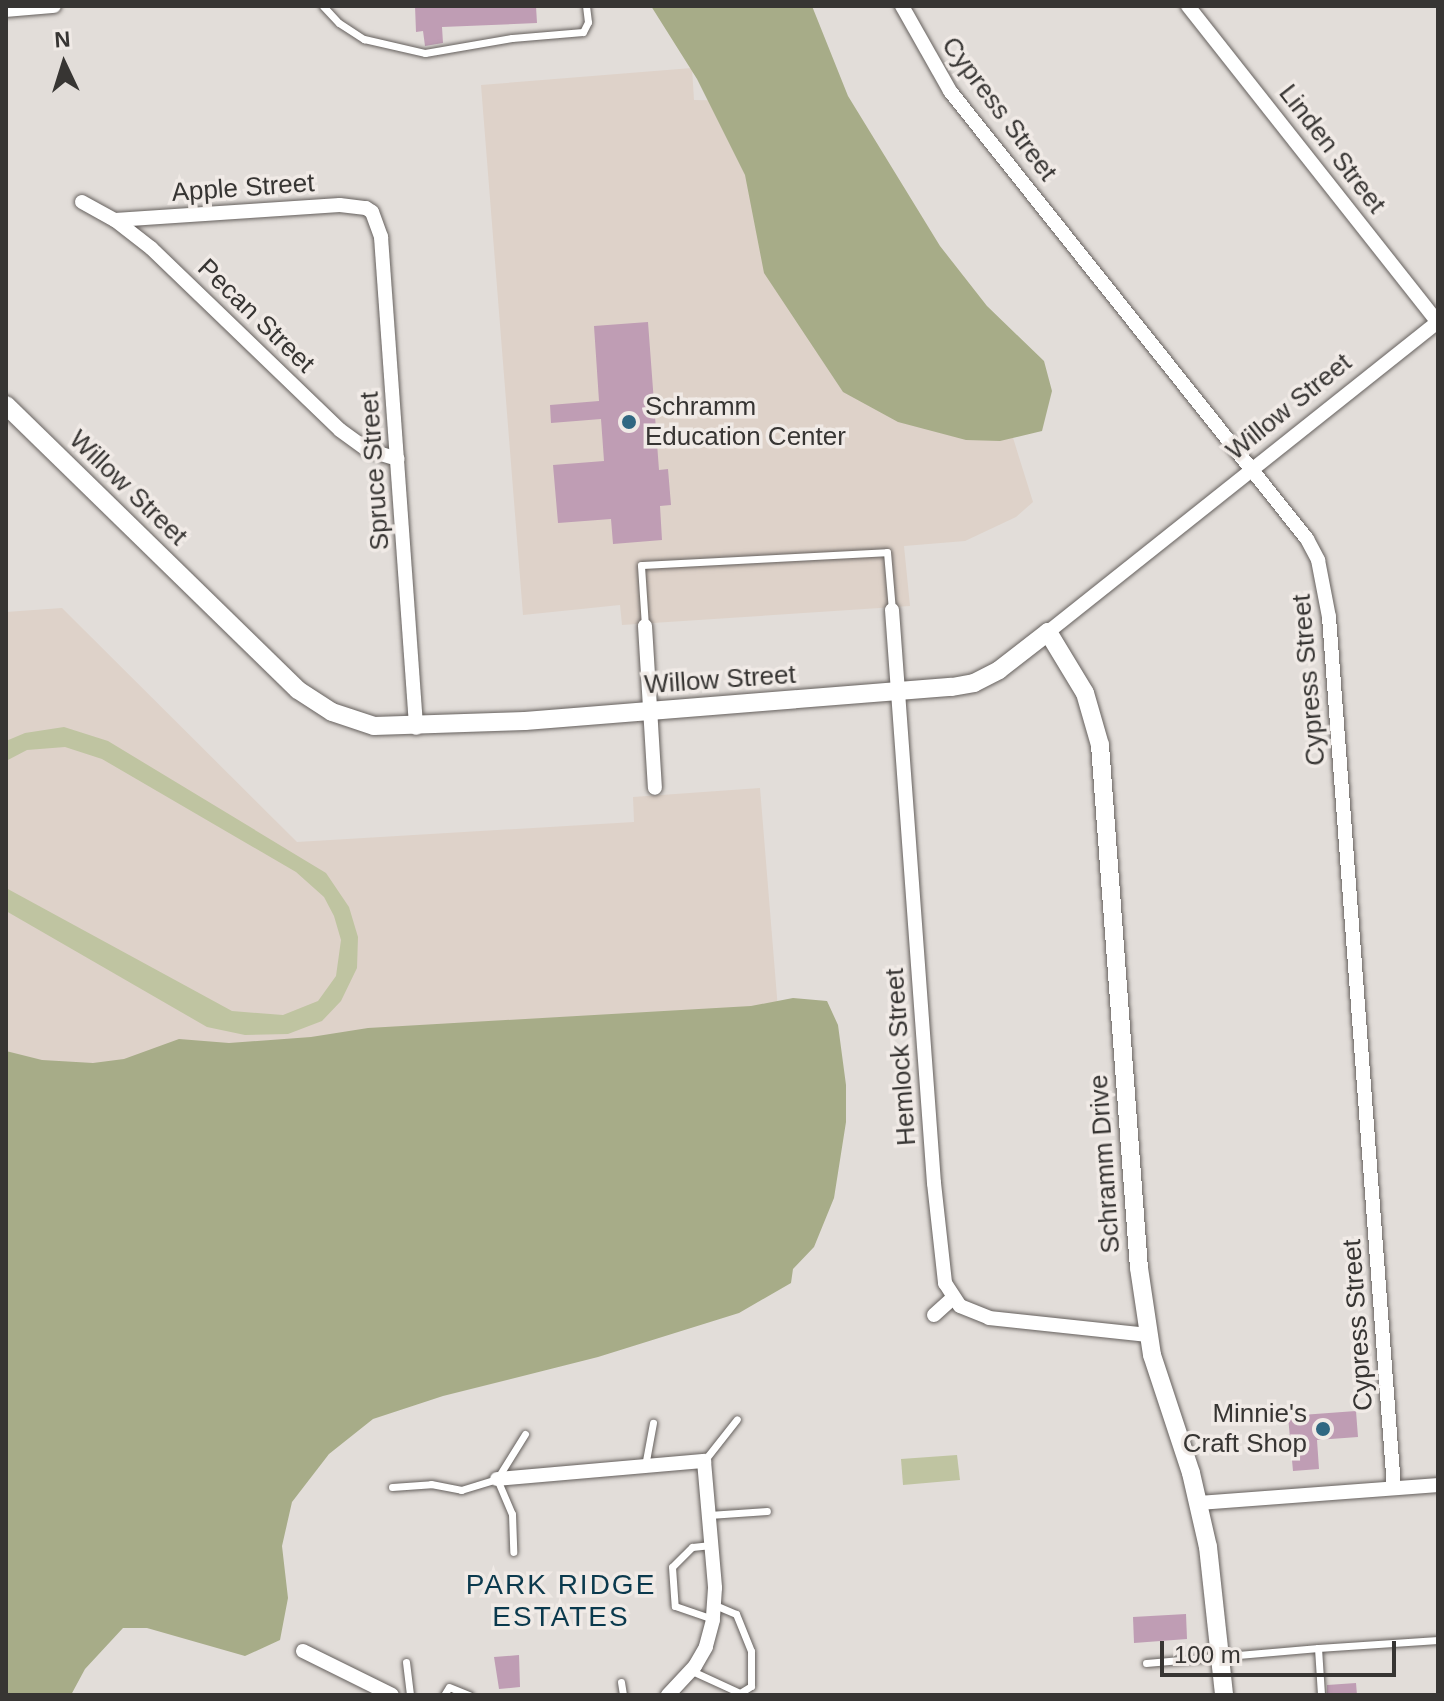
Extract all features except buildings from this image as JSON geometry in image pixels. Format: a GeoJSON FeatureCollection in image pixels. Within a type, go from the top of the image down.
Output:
{"type":"FeatureCollection","features":[{"type":"Feature","properties":{"kind":"street"},"geometry":{"type":"LineString","coordinates":[[6,10],[54,6]]}},
{"type":"Feature","properties":{"kind":"street","name":"Cypress Street"},"geometry":{"type":"LineString","coordinates":[[902,6],[950,91],[1313,549],[1327,595],[1394,1488]]}},
{"type":"Feature","properties":{"kind":"street","name":"Linden Street"},"geometry":{"type":"LineString","coordinates":[[1188,6],[1438,322]]}},
{"type":"Feature","properties":{"kind":"street","name":"Pecan Street"},"geometry":{"type":"LineString","coordinates":[[82,202],[115,220],[151,248],[340,430],[368,450],[398,459]]}},
{"type":"Feature","properties":{"kind":"street","name":"Apple Street"},"geometry":{"type":"LineString","coordinates":[[115,220],[340,205],[366,208],[372,212]]}},
{"type":"Feature","properties":{"kind":"street","name":"Spruce Street"},"geometry":{"type":"LineString","coordinates":[[372,212],[381,237],[416,728]]}},
{"type":"Feature","properties":{"kind":"street","name":"Willow Street"},"geometry":{"type":"LineString","coordinates":[[6,405],[309,698],[361,723],[416,728],[898,692],[974,683],[999,670],[1048,632],[1438,322]]}},
{"type":"Feature","properties":{"kind":"street","name":"Hemlock Street"},"geometry":{"type":"LineString","coordinates":[[892,610],[941,1270],[953,1298]]}},
{"type":"Feature","properties":{"kind":"street"},"geometry":{"type":"LineString","coordinates":[[645,626],[655,788]]}},
{"type":"Feature","properties":{"kind":"street","name":"Schramm Drive"},"geometry":{"type":"LineString","coordinates":[[1048,632],[1085,693],[1100,745],[1132,1197],[1148,1335],[1199,1503],[1212,1569],[1224,1695]]}},
{"type":"Feature","properties":{"kind":"street"},"geometry":{"type":"LineString","coordinates":[[934,1315],[953,1298],[977,1315],[989,1318],[1148,1335]]}},
{"type":"Feature","properties":{"kind":"street"},"geometry":{"type":"LineString","coordinates":[[497,1479],[704,1461],[714,1612],[706,1647],[691,1670],[668,1695]]}},
{"type":"Feature","properties":{"kind":"street"},"geometry":{"type":"LineString","coordinates":[[1199,1503],[1438,1485]]}},
{"type":"Feature","properties":{"kind":"street"},"geometry":{"type":"LineString","coordinates":[[303,1651],[392,1695]]}},
{"type":"Feature","properties":{"kind":"lane"},"geometry":{"type":"LineString","coordinates":[[323,6],[339,23],[364,39],[425,53],[512,38],[583,32],[588,22],[586,6]]}},
{"type":"Feature","properties":{"kind":"lane"},"geometry":{"type":"LineString","coordinates":[[645,626],[641,565],[887,552],[892,610]]}},
{"type":"Feature","properties":{"kind":"lane"},"geometry":{"type":"LineString","coordinates":[[704,1461],[737,1419]]}},
{"type":"Feature","properties":{"kind":"lane"},"geometry":{"type":"LineString","coordinates":[[645,1466],[653,1423]]}},
{"type":"Feature","properties":{"kind":"lane"},"geometry":{"type":"LineString","coordinates":[[392,1487],[431,1484],[461,1490],[497,1479],[525,1434]]}},
{"type":"Feature","properties":{"kind":"lane"},"geometry":{"type":"LineString","coordinates":[[497,1479],[512,1514],[513,1552]]}},
{"type":"Feature","properties":{"kind":"lane"},"geometry":{"type":"LineString","coordinates":[[709,1515],[767,1511]]}},
{"type":"Feature","properties":{"kind":"lane"},"geometry":{"type":"LineString","coordinates":[[691,1670],[740,1693],[751,1686],[751,1651],[736,1614],[675,1606],[672,1567],[692,1547],[711,1545]]}},
{"type":"Feature","properties":{"kind":"lane"},"geometry":{"type":"LineString","coordinates":[[1146,1663],[1438,1640]]}},
{"type":"Feature","properties":{"kind":"lane"},"geometry":{"type":"LineString","coordinates":[[1318,1648],[1321,1695]]}},
{"type":"Feature","properties":{"kind":"lane"},"geometry":{"type":"LineString","coordinates":[[406,1662],[410,1695]]}},
{"type":"Feature","properties":{"kind":"lane"},"geometry":{"type":"LineString","coordinates":[[621,1682],[623,1695]]}},
{"type":"Feature","properties":{"kind":"lane"},"geometry":{"type":"LineString","coordinates":[[444,1695],[449,1687],[469,1695]]}},
{"type":"Feature","properties":{"kind":"shaded area"},"geometry":{"type":"Polygon","coordinates":[[[692,68],[694,100],[812,102],[976,319],[1033,502],[1016,517],[965,541],[904,546],[910,606],[622,625],[620,605],[523,615],[481,85],[692,68]]]}},
{"type":"Feature","properties":{"kind":"shaded area"},"geometry":{"type":"Polygon","coordinates":[[[62,608],[297,842],[634,822],[633,797],[760,788],[780,1034],[6,1088],[6,612],[62,608]]]}},
{"type":"Feature","properties":{"kind":"green space"},"geometry":{"type":"Polygon","coordinates":[[[651,6],[812,6],[848,96],[940,246],[987,306],[1044,361],[1052,391],[1042,431],[1000,441],[966,440],[898,422],[843,392],[764,273],[745,175],[697,79],[651,6]]]}},
{"type":"Feature","properties":{"kind":"green space"},"geometry":{"type":"Polygon","coordinates":[[[64,727],[108,741],[326,873],[349,907],[358,937],[357,968],[341,1001],[322,1021],[288,1034],[245,1035],[207,1027],[6,911],[6,888],[232,1011],[283,1015],[318,1001],[336,976],[341,940],[334,916],[324,897],[296,872],[102,759],[65,747],[27,750],[6,761],[6,741],[25,733],[64,727]]]}},
{"type":"Feature","properties":{"kind":"green space"},"geometry":{"type":"Polygon","coordinates":[[[793,998],[827,1001],[838,1025],[846,1085],[846,1122],[834,1198],[814,1247],[793,1269],[791,1283],[739,1313],[598,1357],[443,1396],[373,1419],[329,1454],[292,1502],[282,1546],[288,1598],[280,1640],[245,1656],[147,1628],[123,1628],[85,1669],[71,1695],[6,1695],[6,1051],[42,1060],[93,1063],[124,1059],[179,1039],[229,1043],[311,1037],[368,1028],[751,1006],[793,998]]]}},
{"type":"Feature","properties":{"kind":"green space"},"geometry":{"type":"Polygon","coordinates":[[[957,1455],[960,1480],[903,1485],[901,1459],[957,1455]]]}},
{"type":"Feature","properties":{"kind":"place","name":"Schramm Education Center"},"geometry":{"type":"Point","coordinates":[629,422]}},
{"type":"Feature","properties":{"kind":"place","name":"Minnie's Craft Shop"},"geometry":{"type":"Point","coordinates":[1323,1429]}},
{"type":"Feature","properties":{"kind":"district","name":"PARK RIDGE ESTATES"},"geometry":{"type":"Point","coordinates":[561,1601]}}]}
